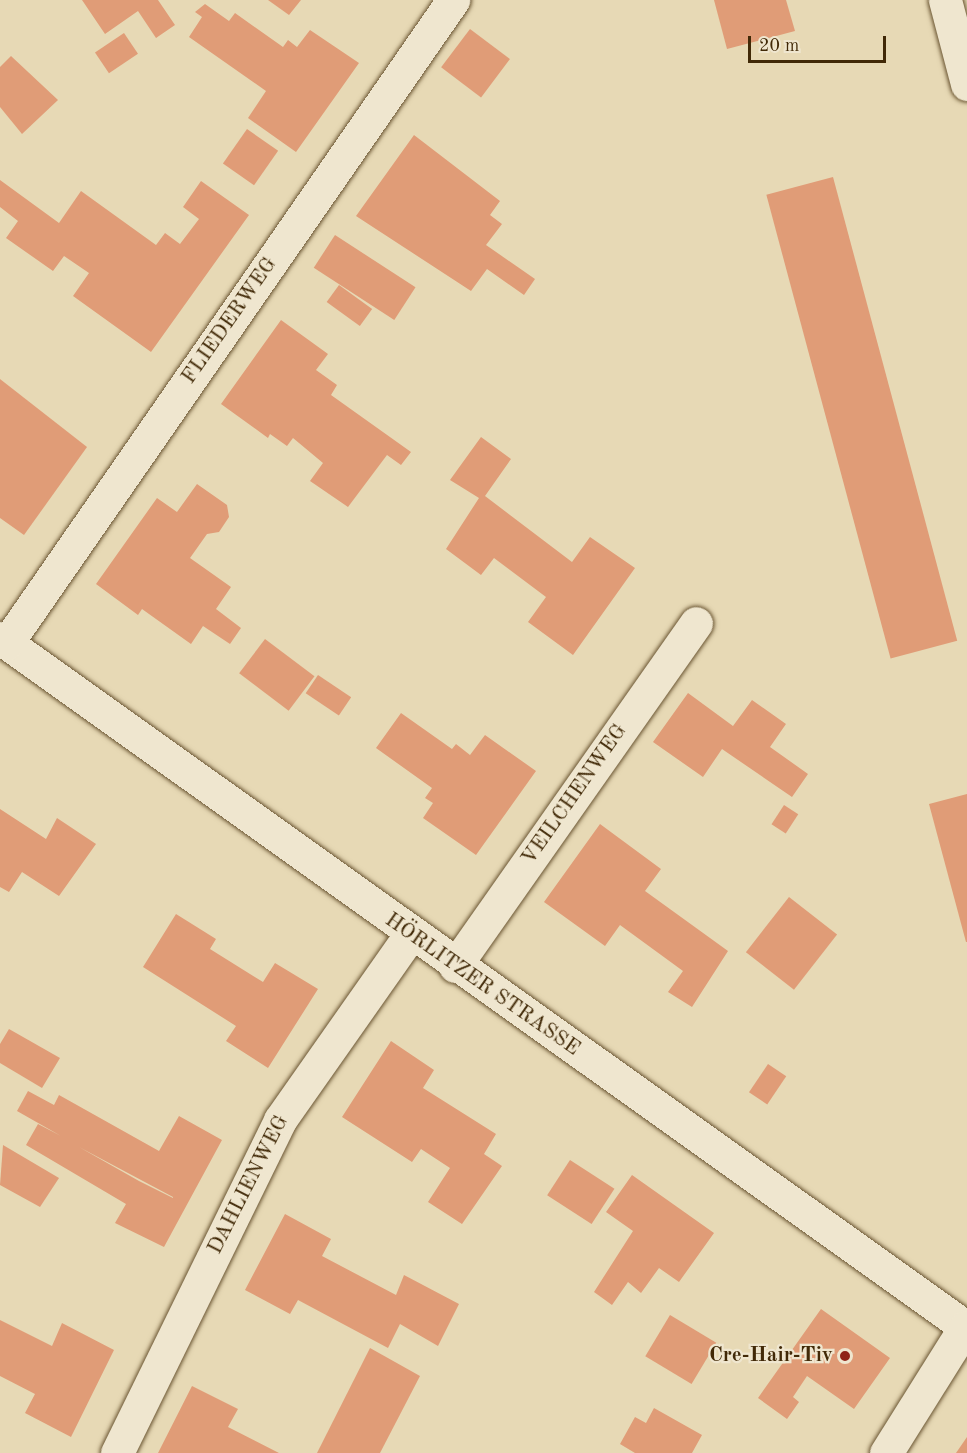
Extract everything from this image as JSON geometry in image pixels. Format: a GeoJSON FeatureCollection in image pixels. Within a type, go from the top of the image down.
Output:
{"type":"FeatureCollection","features":[{"type":"Feature","properties":{"kind":"street","name":"FLIEDERWEG"},"geometry":{"type":"LineString","coordinates":[[3,640],[453,0]]}},
{"type":"Feature","properties":{"kind":"street"},"geometry":{"type":"LineString","coordinates":[[945,0],[967,84]]}},
{"type":"Feature","properties":{"kind":"street","name":"VEILCHENWEG"},"geometry":{"type":"LineString","coordinates":[[454,966],[696,623]]}},
{"type":"Feature","properties":{"kind":"street","name":"HÖRLITZER STRASSE"},"geometry":{"type":"LineString","coordinates":[[3,640],[410,935],[966,1327]]}},
{"type":"Feature","properties":{"kind":"street","name":"DAHLIENWEG"},"geometry":{"type":"LineString","coordinates":[[117,1453],[280,1120],[410,935]]}},
{"type":"Feature","properties":{"kind":"street"},"geometry":{"type":"LineString","coordinates":[[886,1453],[966,1327]]}},
{"type":"Feature","properties":{"kind":"building"},"geometry":{"type":"Polygon","coordinates":[[[82,0],[158,0],[175,25],[156,38],[138,11],[105,34],[82,0]]]}},
{"type":"Feature","properties":{"kind":"building"},"geometry":{"type":"Polygon","coordinates":[[[268,0],[301,0],[289,15],[268,0]]]}},
{"type":"Feature","properties":{"kind":"building"},"geometry":{"type":"Polygon","coordinates":[[[714,0],[786,0],[795,31],[727,49],[714,0]]]}},
{"type":"Feature","properties":{"kind":"building"},"geometry":{"type":"Polygon","coordinates":[[[205,4],[229,21],[235,13],[283,47],[288,40],[297,47],[310,30],[359,63],[296,152],[248,118],[266,91],[189,37],[202,17],[195,12],[205,4]]]}},
{"type":"Feature","properties":{"kind":"building"},"geometry":{"type":"Polygon","coordinates":[[[470,29],[510,59],[481,97],[441,67],[470,29]]]}},
{"type":"Feature","properties":{"kind":"building"},"geometry":{"type":"Polygon","coordinates":[[[124,33],[138,54],[109,73],[95,53],[124,33]]]}},
{"type":"Feature","properties":{"kind":"building"},"geometry":{"type":"Polygon","coordinates":[[[11,56],[58,100],[22,134],[0,107],[0,67],[11,56]]]}},
{"type":"Feature","properties":{"kind":"building"},"geometry":{"type":"Polygon","coordinates":[[[247,129],[278,151],[254,185],[223,163],[247,129]]]}},
{"type":"Feature","properties":{"kind":"building"},"geometry":{"type":"Polygon","coordinates":[[[414,135],[500,201],[490,215],[502,224],[486,245],[535,279],[524,295],[487,269],[471,291],[356,216],[414,135]]]}},
{"type":"Feature","properties":{"kind":"building"},"geometry":{"type":"Polygon","coordinates":[[[833,177],[957,641],[891,659],[766,195],[833,177]]]}},
{"type":"Feature","properties":{"kind":"building"},"geometry":{"type":"Polygon","coordinates":[[[0,180],[59,223],[81,191],[156,245],[165,233],[180,244],[199,219],[183,207],[201,181],[249,215],[151,352],[73,296],[89,273],[64,256],[53,271],[6,238],[18,221],[0,207],[0,180]]]}},
{"type":"Feature","properties":{"kind":"building"},"geometry":{"type":"Polygon","coordinates":[[[335,235],[416,287],[394,320],[314,268],[335,235]]]}},
{"type":"Feature","properties":{"kind":"building"},"geometry":{"type":"Polygon","coordinates":[[[339,285],[372,309],[360,326],[327,302],[339,285]]]}},
{"type":"Feature","properties":{"kind":"building"},"geometry":{"type":"Polygon","coordinates":[[[281,320],[328,354],[316,370],[337,385],[331,395],[411,452],[401,465],[387,455],[348,507],[310,481],[323,463],[293,438],[287,446],[270,434],[268,438],[221,404],[281,320]]]}},
{"type":"Feature","properties":{"kind":"building"},"geometry":{"type":"Polygon","coordinates":[[[0,379],[87,447],[24,535],[0,518],[0,379]]]}},
{"type":"Feature","properties":{"kind":"building"},"geometry":{"type":"Polygon","coordinates":[[[481,437],[511,459],[485,496],[572,562],[590,537],[635,568],[573,655],[528,622],[546,597],[494,558],[481,575],[446,549],[479,498],[450,480],[481,437]]]}},
{"type":"Feature","properties":{"kind":"building"},"geometry":{"type":"Polygon","coordinates":[[[197,484],[227,505],[229,517],[219,532],[207,534],[190,558],[231,587],[216,609],[241,628],[230,644],[203,626],[191,644],[142,609],[138,615],[96,584],[157,498],[177,512],[197,484]]]}},
{"type":"Feature","properties":{"kind":"building"},"geometry":{"type":"Polygon","coordinates":[[[265,639],[315,676],[289,711],[239,673],[265,639]]]}},
{"type":"Feature","properties":{"kind":"building"},"geometry":{"type":"Polygon","coordinates":[[[318,675],[351,697],[339,716],[306,693],[318,675]]]}},
{"type":"Feature","properties":{"kind":"building"},"geometry":{"type":"Polygon","coordinates":[[[688,693],[733,726],[752,700],[786,724],[770,747],[808,774],[792,797],[722,749],[703,777],[653,742],[688,693]]]}},
{"type":"Feature","properties":{"kind":"building"},"geometry":{"type":"Polygon","coordinates":[[[401,713],[452,749],[456,744],[470,755],[485,735],[536,771],[476,855],[423,818],[433,803],[425,798],[432,788],[376,748],[401,713]]]}},
{"type":"Feature","properties":{"kind":"building"},"geometry":{"type":"Polygon","coordinates":[[[967,794],[967,942],[966,942],[929,804],[967,794]]]}},
{"type":"Feature","properties":{"kind":"building"},"geometry":{"type":"Polygon","coordinates":[[[784,805],[798,814],[786,834],[771,824],[784,805]]]}},
{"type":"Feature","properties":{"kind":"building"},"geometry":{"type":"Polygon","coordinates":[[[0,809],[46,839],[57,818],[96,844],[59,896],[22,872],[9,892],[0,887],[0,809]]]}},
{"type":"Feature","properties":{"kind":"building"},"geometry":{"type":"Polygon","coordinates":[[[600,824],[661,869],[645,891],[728,951],[692,1007],[668,992],[683,971],[620,925],[605,946],[544,902],[600,824]]]}},
{"type":"Feature","properties":{"kind":"building"},"geometry":{"type":"Polygon","coordinates":[[[789,897],[837,935],[794,990],[746,952],[789,897]]]}},
{"type":"Feature","properties":{"kind":"building"},"geometry":{"type":"Polygon","coordinates":[[[176,914],[216,939],[210,949],[263,982],[275,963],[318,989],[268,1068],[226,1041],[236,1026],[143,967],[176,914]]]}},
{"type":"Feature","properties":{"kind":"building"},"geometry":{"type":"Polygon","coordinates":[[[9,1029],[60,1058],[42,1088],[0,1063],[0,1044],[9,1029]]]}},
{"type":"Feature","properties":{"kind":"building"},"geometry":{"type":"Polygon","coordinates":[[[391,1041],[434,1070],[423,1088],[496,1134],[484,1154],[502,1166],[462,1224],[428,1202],[450,1168],[421,1149],[412,1162],[342,1117],[391,1041]]]}},
{"type":"Feature","properties":{"kind":"building"},"geometry":{"type":"Polygon","coordinates":[[[768,1064],[786,1076],[767,1104],[749,1092],[768,1064]]]}},
{"type":"Feature","properties":{"kind":"building"},"geometry":{"type":"Polygon","coordinates":[[[28,1091],[54,1105],[59,1095],[159,1151],[179,1116],[222,1140],[164,1247],[115,1223],[126,1204],[26,1145],[38,1124],[61,1136],[17,1111],[28,1091]],[[79,1147],[139,1181],[173,1197],[79,1147]]]}},
{"type":"Feature","properties":{"kind":"building"},"geometry":{"type":"Polygon","coordinates":[[[3,1145],[59,1178],[40,1207],[0,1185],[3,1145]]]}},
{"type":"Feature","properties":{"kind":"building"},"geometry":{"type":"Polygon","coordinates":[[[570,1160],[614,1189],[592,1224],[547,1195],[570,1160]]]}},
{"type":"Feature","properties":{"kind":"building"},"geometry":{"type":"Polygon","coordinates":[[[632,1175],[714,1233],[679,1282],[659,1268],[641,1293],[628,1282],[612,1305],[594,1292],[633,1231],[606,1212],[632,1175]]]}},
{"type":"Feature","properties":{"kind":"building"},"geometry":{"type":"Polygon","coordinates":[[[285,1214],[331,1239],[322,1256],[396,1295],[404,1275],[459,1304],[438,1346],[400,1324],[388,1348],[298,1300],[290,1314],[245,1290],[285,1214]]]}},
{"type":"Feature","properties":{"kind":"building"},"geometry":{"type":"Polygon","coordinates":[[[821,1309],[890,1358],[854,1409],[807,1376],[793,1397],[799,1402],[787,1419],[758,1398],[821,1309]]]}},
{"type":"Feature","properties":{"kind":"building"},"geometry":{"type":"Polygon","coordinates":[[[670,1315],[716,1343],[692,1384],[645,1356],[670,1315]]]}},
{"type":"Feature","properties":{"kind":"building"},"geometry":{"type":"Polygon","coordinates":[[[0,1320],[52,1346],[62,1323],[114,1350],[71,1437],[25,1413],[35,1394],[0,1376],[0,1320]]]}},
{"type":"Feature","properties":{"kind":"building"},"geometry":{"type":"Polygon","coordinates":[[[370,1348],[420,1376],[380,1453],[317,1453],[370,1348]]]}},
{"type":"Feature","properties":{"kind":"building"},"geometry":{"type":"Polygon","coordinates":[[[192,1386],[238,1409],[228,1427],[279,1453],[158,1453],[192,1386]]]}},
{"type":"Feature","properties":{"kind":"building"},"geometry":{"type":"Polygon","coordinates":[[[654,1408],[702,1435],[692,1453],[635,1453],[620,1444],[635,1417],[646,1423],[654,1408]]]}},
{"type":"Feature","properties":{"kind":"building"},"geometry":{"type":"Polygon","coordinates":[[[967,1437],[967,1453],[956,1453],[967,1437]]]}},
{"type":"Feature","properties":{"kind":"place","name":"Cre-Hair-Tiv"},"geometry":{"type":"Point","coordinates":[845,1356]}}]}
